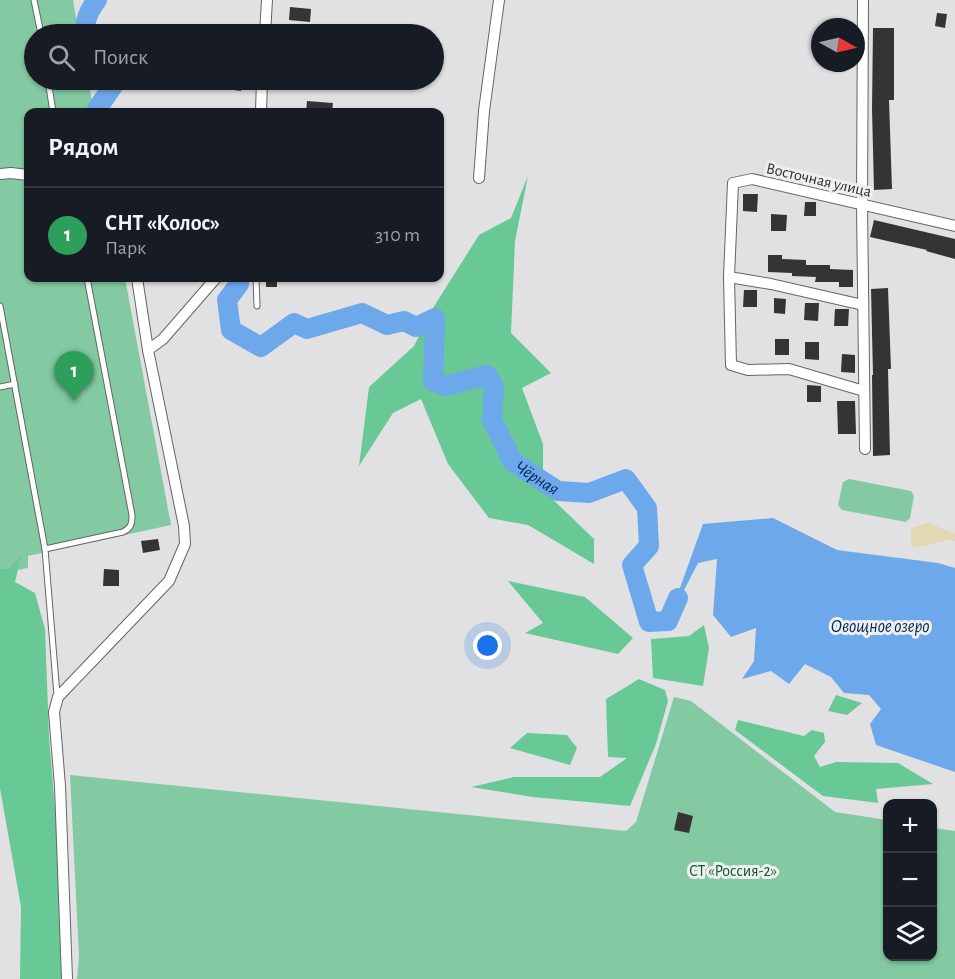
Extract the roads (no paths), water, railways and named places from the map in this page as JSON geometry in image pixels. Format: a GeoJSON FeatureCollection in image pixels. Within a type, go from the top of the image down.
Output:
{"type":"FeatureCollection","features":[{"type":"Feature","properties":{"kind":"street"},"geometry":{"type":"LineString","coordinates":[[266,24],[267,0]]}},
{"type":"Feature","properties":{"kind":"street"},"geometry":{"type":"LineString","coordinates":[[479,178],[483,111],[499,0]]}},
{"type":"Feature","properties":{"kind":"street"},"geometry":{"type":"LineString","coordinates":[[863,0],[861,204],[865,449]]}},
{"type":"Feature","properties":{"kind":"street"},"geometry":{"type":"LineString","coordinates":[[261,108],[262,90]]}},
{"type":"Feature","properties":{"kind":"street"},"geometry":{"type":"LineString","coordinates":[[0,174],[24,175]]}},
{"type":"Feature","properties":{"kind":"street","name":"Восточная улица"},"geometry":{"type":"LineString","coordinates":[[864,391],[789,369],[748,370],[731,365],[729,278],[733,183],[752,179],[955,226]]}},
{"type":"Feature","properties":{"kind":"street"},"geometry":{"type":"LineString","coordinates":[[729,278],[771,284],[863,305]]}},
{"type":"Feature","properties":{"kind":"street"},"geometry":{"type":"LineString","coordinates":[[67,979],[60,786],[54,712],[57,697],[169,581],[185,544],[184,526],[148,350],[138,282]]}},
{"type":"Feature","properties":{"kind":"street"},"geometry":{"type":"LineString","coordinates":[[148,350],[163,339],[212,282]]}},
{"type":"Feature","properties":{"kind":"lane"},"geometry":{"type":"LineString","coordinates":[[34,0],[40,24]]}},
{"type":"Feature","properties":{"kind":"lane"},"geometry":{"type":"LineString","coordinates":[[50,90],[52,108]]}},
{"type":"Feature","properties":{"kind":"lane"},"geometry":{"type":"LineString","coordinates":[[45,549],[123,532],[132,524],[88,282]]}},
{"type":"Feature","properties":{"kind":"lane"},"geometry":{"type":"LineString","coordinates":[[256,282],[257,306]]}},
{"type":"Feature","properties":{"kind":"lane"},"geometry":{"type":"LineString","coordinates":[[0,306],[45,549],[57,697]]}},
{"type":"Feature","properties":{"kind":"lane"},"geometry":{"type":"LineString","coordinates":[[0,387],[15,384]]}},
{"type":"Feature","properties":{"kind":"water","name":"Овощное озеро"},"geometry":{"type":"Polygon","coordinates":[[[773,518],[837,550],[938,563],[955,568],[955,772],[876,745],[870,724],[881,709],[869,695],[844,693],[831,677],[805,664],[789,684],[771,671],[742,679],[754,661],[756,628],[731,637],[713,615],[717,559],[698,563],[668,621],[703,524],[773,518]]]}},
{"type":"Feature","properties":{"kind":"waterway","name":"Чёрная"},"geometry":{"type":"LineString","coordinates":[[86,24],[97,0]]}},
{"type":"Feature","properties":{"kind":"waterway","name":"Чёрная"},"geometry":{"type":"LineString","coordinates":[[98,108],[110,90]]}},
{"type":"Feature","properties":{"kind":"waterway","name":"Чёрная"},"geometry":{"type":"LineString","coordinates":[[239,282],[227,300],[231,330],[261,347],[294,323],[307,329],[362,313],[387,325],[404,321],[416,327],[435,318],[433,381],[445,386],[487,375],[494,387],[492,420],[513,462],[558,491],[589,493],[626,479],[647,508],[649,546],[632,565],[649,622],[668,621],[678,598]]}},
{"type":"Feature","properties":{"kind":"place","name":"СНТ «Колос»"},"geometry":{"type":"Point","coordinates":[74,401]}},
{"type":"Feature","properties":{"kind":"park label","name":"СТ «Россия-2»"},"geometry":{"type":"Point","coordinates":[733,870]}}]}
